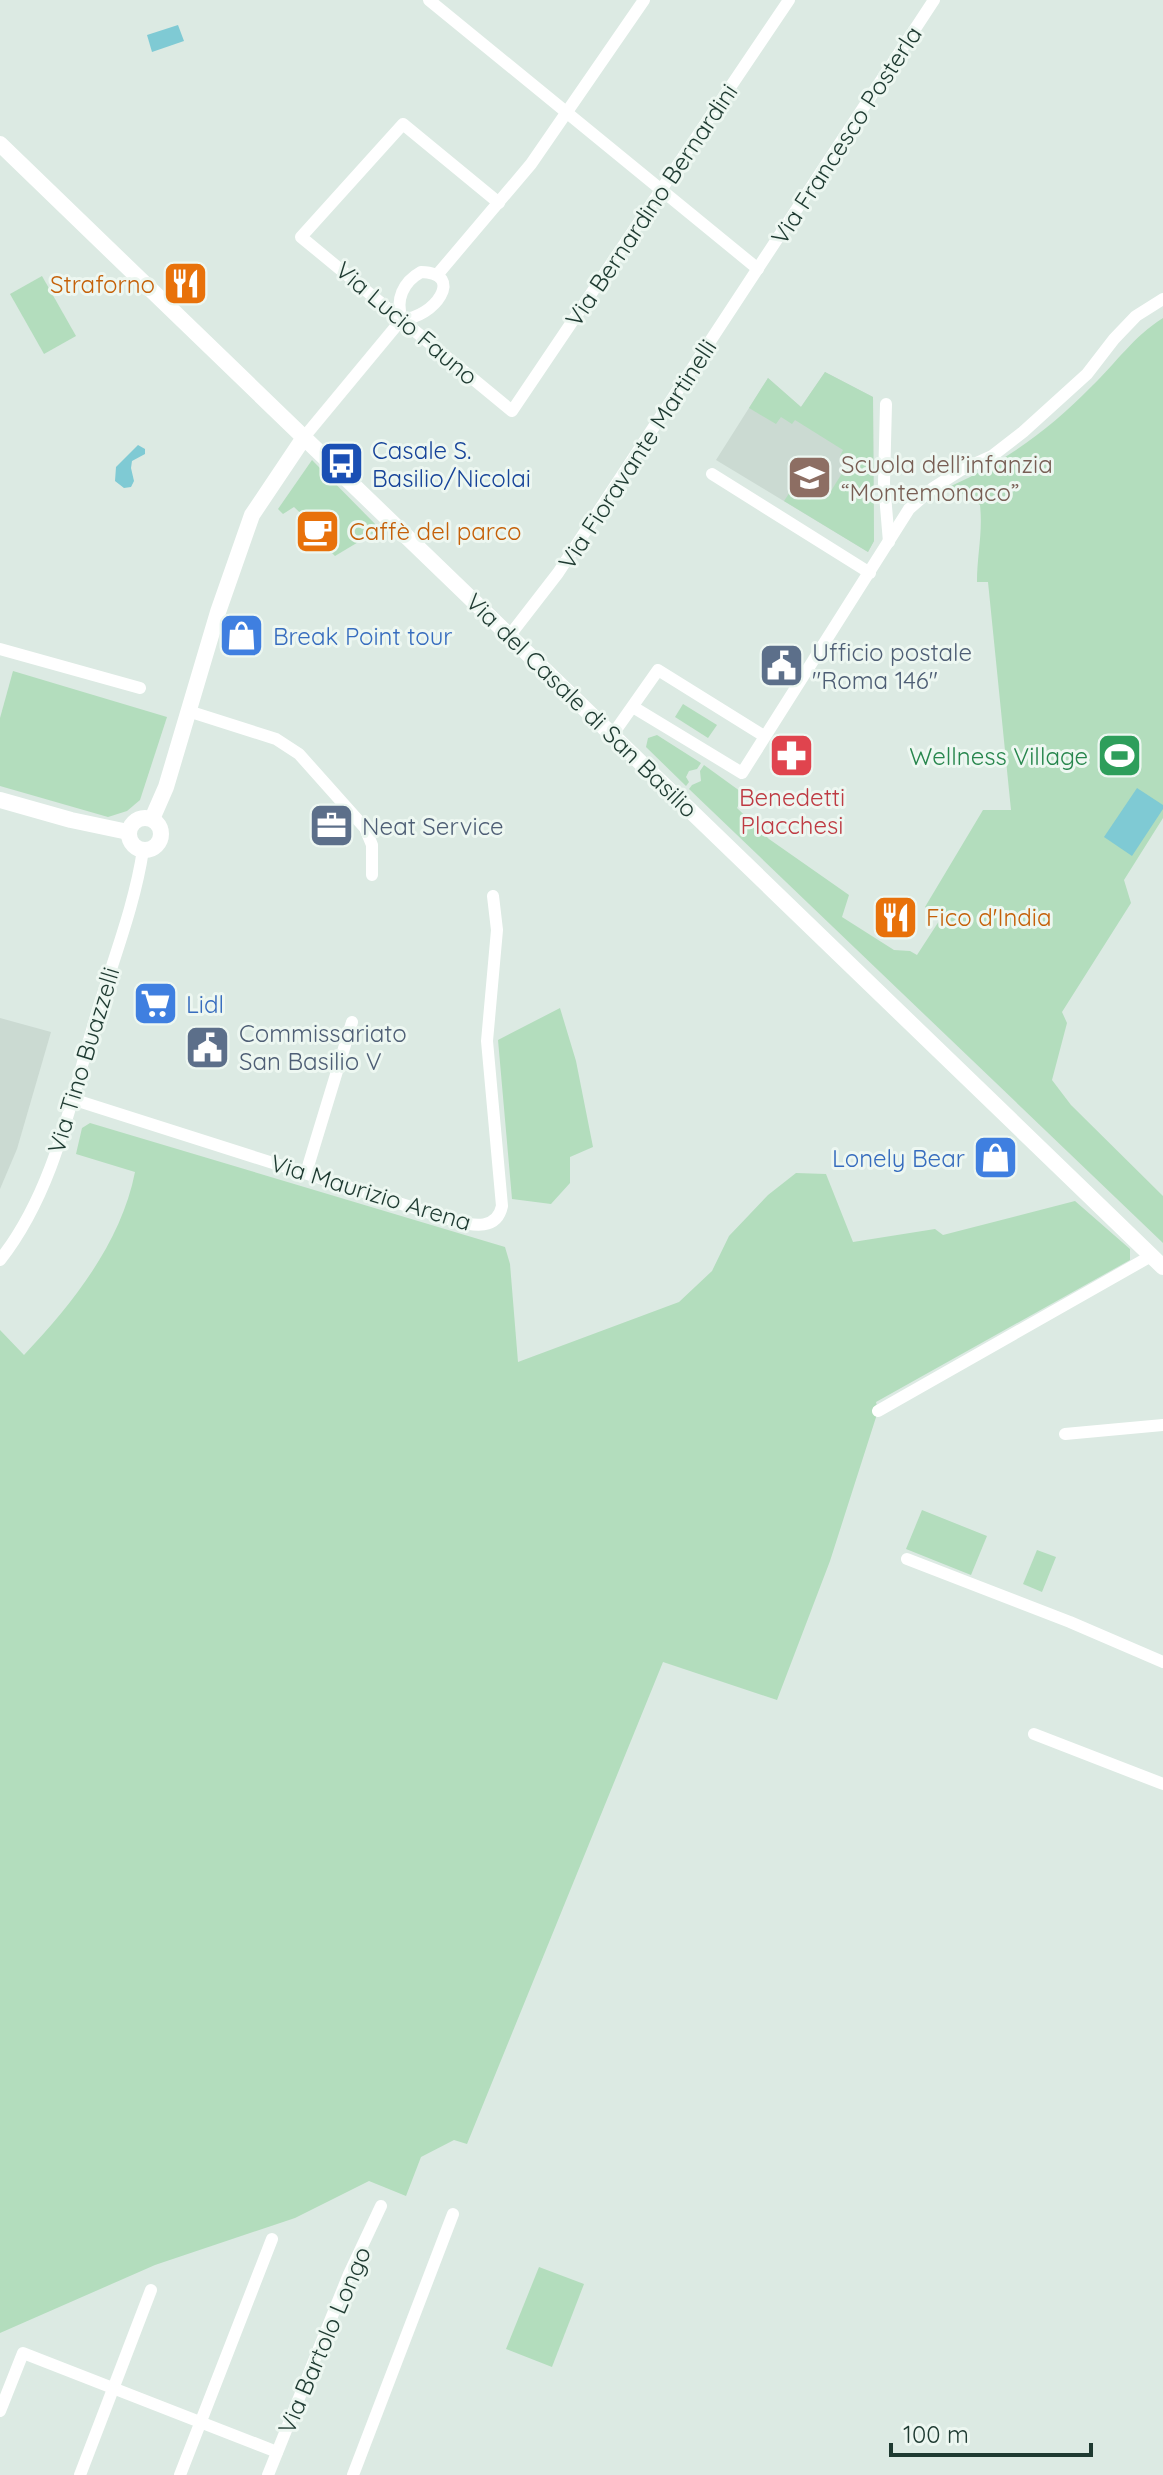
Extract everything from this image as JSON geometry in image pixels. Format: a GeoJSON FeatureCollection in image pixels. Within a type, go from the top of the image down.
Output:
{"type":"FeatureCollection","features":[{"type":"Feature","properties":{"kind":"street"},"geometry":{"type":"LineString","coordinates":[[429,0],[758,269]]}},
{"type":"Feature","properties":{"kind":"street"},"geometry":{"type":"LineString","coordinates":[[437,275],[531,164],[644,0]]}},
{"type":"Feature","properties":{"kind":"street","name":"Via Bernardino Bernardini"},"geometry":{"type":"LineString","coordinates":[[512,411],[789,0]]}},
{"type":"Feature","properties":{"kind":"street","name":"Via Francesco Posterla"},"geometry":{"type":"LineString","coordinates":[[758,269],[934,0]]}},
{"type":"Feature","properties":{"kind":"street","name":"Via Lucio Fauno"},"geometry":{"type":"LineString","coordinates":[[499,203],[403,124],[301,237],[512,411]]}},
{"type":"Feature","properties":{"kind":"street","name":"Via del Casale di San Basilio"},"geometry":{"type":"LineString","coordinates":[[0,144],[1157,1261]]}},
{"type":"Feature","properties":{"kind":"street","name":"Via Fioravante Martinelli"},"geometry":{"type":"LineString","coordinates":[[510,635],[558,573],[758,269]]}},
{"type":"Feature","properties":{"kind":"street"},"geometry":{"type":"LineString","coordinates":[[152,819],[166,787],[252,515],[305,436],[402,319],[418,318],[440,298],[444,286],[437,275],[421,272],[408,282],[399,299],[402,319]]}},
{"type":"Feature","properties":{"kind":"street"},"geometry":{"type":"LineString","coordinates":[[633,707],[742,773],[909,509],[951,476],[992,456],[1023,432],[1087,374],[1136,316],[1163,299]]}},
{"type":"Feature","properties":{"kind":"street"},"geometry":{"type":"LineString","coordinates":[[886,404],[884,483],[889,542]]}},
{"type":"Feature","properties":{"kind":"street"},"geometry":{"type":"LineString","coordinates":[[712,474],[870,573]]}},
{"type":"Feature","properties":{"kind":"street"},"geometry":{"type":"LineString","coordinates":[[0,649],[140,688]]}},
{"type":"Feature","properties":{"kind":"street"},"geometry":{"type":"LineString","coordinates":[[613,734],[658,670],[764,736]]}},
{"type":"Feature","properties":{"kind":"street"},"geometry":{"type":"LineString","coordinates":[[188,711],[276,739],[299,754],[338,794],[365,828],[372,845],[372,875]]}},
{"type":"Feature","properties":{"kind":"street"},"geometry":{"type":"LineString","coordinates":[[0,800],[128,832]]}},
{"type":"Feature","properties":{"kind":"street"},"geometry":{"type":"LineString","coordinates":[[144,817],[158,824],[161,837],[153,848],[143,850],[134,847],[128,832],[135,820],[144,817]]}},
{"type":"Feature","properties":{"kind":"street","name":"Via Tino Buazzelli"},"geometry":{"type":"LineString","coordinates":[[0,1260],[41,1189],[72,1099],[136,885],[143,850]]}},
{"type":"Feature","properties":{"kind":"street","name":"Via Maurizio Arena"},"geometry":{"type":"LineString","coordinates":[[72,1099],[463,1223],[484,1225],[498,1217],[502,1199],[487,1041],[497,930],[493,896]]}},
{"type":"Feature","properties":{"kind":"street"},"geometry":{"type":"LineString","coordinates":[[306,1173],[352,1022]]}},
{"type":"Feature","properties":{"kind":"street"},"geometry":{"type":"LineString","coordinates":[[878,1411],[1157,1261]]}},
{"type":"Feature","properties":{"kind":"street"},"geometry":{"type":"LineString","coordinates":[[1065,1434],[1163,1425]]}},
{"type":"Feature","properties":{"kind":"street"},"geometry":{"type":"LineString","coordinates":[[907,1559],[1163,1662]]}},
{"type":"Feature","properties":{"kind":"street"},"geometry":{"type":"LineString","coordinates":[[1034,1734],[1163,1784]]}},
{"type":"Feature","properties":{"kind":"street","name":"Via Bartolo Longo"},"geometry":{"type":"LineString","coordinates":[[268,2475],[349,2274],[381,2206]]}},
{"type":"Feature","properties":{"kind":"street"},"geometry":{"type":"LineString","coordinates":[[353,2475],[453,2214]]}},
{"type":"Feature","properties":{"kind":"street"},"geometry":{"type":"LineString","coordinates":[[180,2475],[272,2239]]}},
{"type":"Feature","properties":{"kind":"street"},"geometry":{"type":"LineString","coordinates":[[80,2475],[151,2290]]}},
{"type":"Feature","properties":{"kind":"street"},"geometry":{"type":"LineString","coordinates":[[0,2411],[23,2353],[277,2452]]}},
{"type":"Feature","properties":{"kind":"shaded area","name":"Scuola dell’infanzia “Montemonaco”"},"geometry":{"type":"Polygon","coordinates":[[[825,372],[873,397],[874,541],[868,552],[716,460],[768,378],[801,407],[825,372]]]}},
{"type":"Feature","properties":{"kind":"shaded area"},"geometry":{"type":"Polygon","coordinates":[[[0,1018],[51,1032],[17,1149],[0,1189],[0,1018]]]}},
{"type":"Feature","properties":{"kind":"green space"},"geometry":{"type":"Polygon","coordinates":[[[42,276],[76,336],[44,354],[10,294],[42,276]]]}},
{"type":"Feature","properties":{"kind":"green space"},"geometry":{"type":"Polygon","coordinates":[[[1163,318],[1163,818],[1124,880],[1131,903],[1062,1012],[1067,1023],[1052,1080],[1071,1105],[1163,1196],[1163,1243],[689,789],[701,781],[700,771],[704,765],[744,794],[737,808],[769,839],[849,895],[842,917],[894,950],[910,951],[917,955],[941,918],[925,907],[983,810],[1011,810],[988,582],[977,582],[980,505],[951,486],[990,466],[1043,430],[1076,402],[1143,333],[1163,318]]]}},
{"type":"Feature","properties":{"kind":"green space"},"geometry":{"type":"Polygon","coordinates":[[[825,372],[873,397],[874,541],[868,552],[784,501],[792,489],[810,500],[815,493],[826,499],[849,462],[840,456],[843,450],[795,420],[792,424],[781,417],[776,424],[749,408],[768,378],[801,407],[825,372]]]}},
{"type":"Feature","properties":{"kind":"green space"},"geometry":{"type":"Polygon","coordinates":[[[312,460],[380,529],[335,556],[328,549],[330,541],[294,507],[283,514],[278,509],[312,460]]]}},
{"type":"Feature","properties":{"kind":"green space"},"geometry":{"type":"Polygon","coordinates":[[[13,671],[167,717],[140,800],[127,811],[108,817],[0,786],[0,718],[13,671]]]}},
{"type":"Feature","properties":{"kind":"green space"},"geometry":{"type":"Polygon","coordinates":[[[683,704],[717,725],[708,738],[675,717],[683,704]]]}},
{"type":"Feature","properties":{"kind":"green space"},"geometry":{"type":"Polygon","coordinates":[[[657,735],[701,763],[697,769],[689,771],[686,786],[646,747],[648,738],[657,735]]]}},
{"type":"Feature","properties":{"kind":"green space"},"geometry":{"type":"Polygon","coordinates":[[[560,1008],[576,1061],[593,1147],[570,1157],[570,1183],[551,1204],[512,1199],[498,1040],[560,1008]]]}},
{"type":"Feature","properties":{"kind":"green space"},"geometry":{"type":"Polygon","coordinates":[[[90,1123],[505,1247],[510,1264],[518,1362],[679,1302],[712,1271],[729,1236],[768,1195],[796,1173],[826,1174],[853,1242],[935,1229],[943,1235],[1075,1201],[1130,1249],[1130,1260],[876,1402],[878,1411],[830,1561],[777,1700],[663,1662],[467,2144],[454,2140],[421,2157],[406,2196],[369,2181],[295,2218],[155,2265],[0,2333],[0,1330],[24,1355],[93,1271],[119,1223],[135,1172],[76,1154],[82,1128],[90,1123]]]}},
{"type":"Feature","properties":{"kind":"green space"},"geometry":{"type":"Polygon","coordinates":[[[922,1510],[987,1536],[971,1575],[906,1549],[922,1510]]]}},
{"type":"Feature","properties":{"kind":"green space"},"geometry":{"type":"Polygon","coordinates":[[[1037,1550],[1056,1557],[1042,1592],[1023,1584],[1037,1550]]]}},
{"type":"Feature","properties":{"kind":"green space"},"geometry":{"type":"Polygon","coordinates":[[[539,2267],[584,2284],[552,2367],[506,2349],[539,2267]]]}},
{"type":"Feature","properties":{"kind":"water"},"geometry":{"type":"Polygon","coordinates":[[[178,25],[184,41],[152,52],[147,35],[178,25]]]}},
{"type":"Feature","properties":{"kind":"water"},"geometry":{"type":"Polygon","coordinates":[[[138,445],[145,449],[145,454],[132,461],[134,481],[131,487],[124,488],[115,481],[116,467],[138,445]]]}},
{"type":"Feature","properties":{"kind":"water"},"geometry":{"type":"Polygon","coordinates":[[[1137,788],[1163,805],[1163,809],[1132,856],[1104,837],[1137,788]]]}},
{"type":"Feature","properties":{"kind":"place","name":"Straforno"},"geometry":{"type":"Point","coordinates":[186,284]}},
{"type":"Feature","properties":{"kind":"place","name":"Casale S. Basilio/Nicolai"},"geometry":{"type":"Point","coordinates":[341,464]}},
{"type":"Feature","properties":{"kind":"place","name":"Scuola dell’infanzia “Montemonaco”"},"geometry":{"type":"Point","coordinates":[810,478]}},
{"type":"Feature","properties":{"kind":"place","name":"Caffè del parco"},"geometry":{"type":"Point","coordinates":[318,531]}},
{"type":"Feature","properties":{"kind":"place","name":"Break Point tour"},"geometry":{"type":"Point","coordinates":[242,636]}},
{"type":"Feature","properties":{"kind":"place","name":"Ufficio postale \"Roma 146\""},"geometry":{"type":"Point","coordinates":[781,666]}},
{"type":"Feature","properties":{"kind":"place","name":"Benedetti Placchesi"},"geometry":{"type":"Point","coordinates":[792,755]}},
{"type":"Feature","properties":{"kind":"place","name":"Wellness Village"},"geometry":{"type":"Point","coordinates":[1119,756]}},
{"type":"Feature","properties":{"kind":"place","name":"Neat Service"},"geometry":{"type":"Point","coordinates":[331,826]}},
{"type":"Feature","properties":{"kind":"place","name":"Fico d'India"},"geometry":{"type":"Point","coordinates":[895,917]}},
{"type":"Feature","properties":{"kind":"place","name":"Lidl"},"geometry":{"type":"Point","coordinates":[155,1004]}},
{"type":"Feature","properties":{"kind":"place","name":"Commissariato San Basilio V"},"geometry":{"type":"Point","coordinates":[208,1047]}},
{"type":"Feature","properties":{"kind":"place","name":"Lonely Bear"},"geometry":{"type":"Point","coordinates":[996,1158]}}]}
